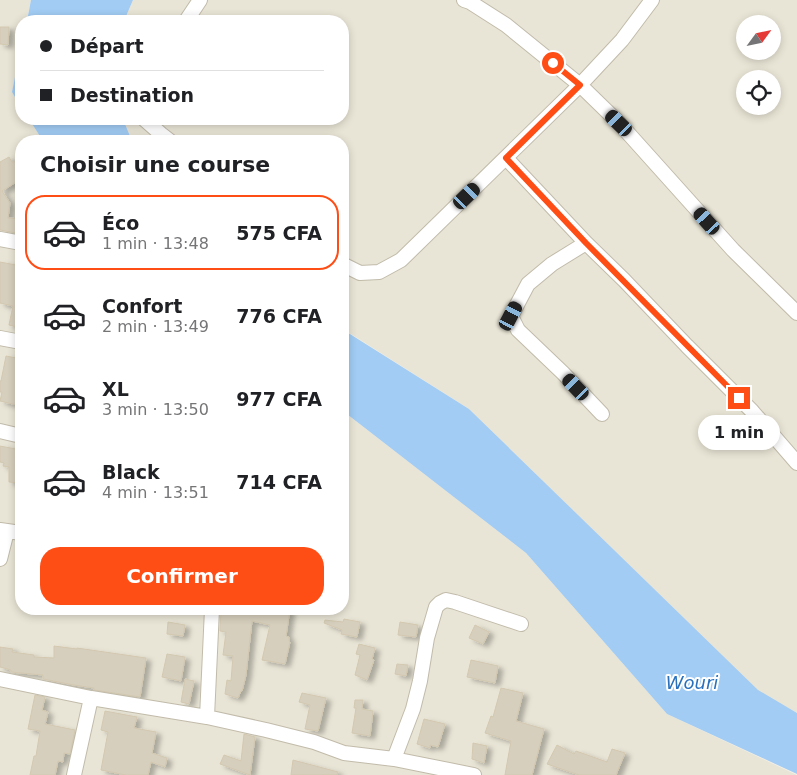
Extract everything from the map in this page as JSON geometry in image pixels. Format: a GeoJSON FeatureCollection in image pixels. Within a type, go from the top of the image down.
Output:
{"type":"FeatureCollection","features":[{"type":"Feature","properties":{"kind":"street"},"geometry":{"type":"LineString","coordinates":[[190,15],[200,0]]}},
{"type":"Feature","properties":{"kind":"street"},"geometry":{"type":"LineString","coordinates":[[464,0],[506,26],[580,85],[619,123],[733,250],[797,313]]}},
{"type":"Feature","properties":{"kind":"street"},"geometry":{"type":"LineString","coordinates":[[349,268],[360,273],[379,272],[401,260],[580,85],[622,40],[652,0]]}},
{"type":"Feature","properties":{"kind":"street"},"geometry":{"type":"LineString","coordinates":[[151,125],[162,135]]}},
{"type":"Feature","properties":{"kind":"street"},"geometry":{"type":"LineString","coordinates":[[506,158],[586,243],[752,411],[797,463]]}},
{"type":"Feature","properties":{"kind":"street"},"geometry":{"type":"LineString","coordinates":[[0,239],[15,242]]}},
{"type":"Feature","properties":{"kind":"street"},"geometry":{"type":"LineString","coordinates":[[586,243],[552,264],[528,284],[511,316],[518,330],[602,414]]}},
{"type":"Feature","properties":{"kind":"street"},"geometry":{"type":"LineString","coordinates":[[0,338],[15,341]]}},
{"type":"Feature","properties":{"kind":"street"},"geometry":{"type":"LineString","coordinates":[[0,432],[15,435]]}},
{"type":"Feature","properties":{"kind":"street"},"geometry":{"type":"LineString","coordinates":[[0,559],[10,531]]}},
{"type":"Feature","properties":{"kind":"street"},"geometry":{"type":"LineString","coordinates":[[394,759],[420,681],[427,638],[436,607],[446,600],[521,624]]}},
{"type":"Feature","properties":{"kind":"street"},"geometry":{"type":"LineString","coordinates":[[207,717],[212,615]]}},
{"type":"Feature","properties":{"kind":"street"},"geometry":{"type":"LineString","coordinates":[[0,678],[91,698],[207,717],[314,742],[344,753],[394,759],[474,775]]}},
{"type":"Feature","properties":{"kind":"street"},"geometry":{"type":"LineString","coordinates":[[74,775],[91,698]]}},
{"type":"Feature","properties":{"kind":"shaded area"},"geometry":{"type":"Polygon","coordinates":[[[0,0],[31,0],[28,15],[15,15],[15,77],[12,92],[15,97],[15,125],[33,125],[39,135],[15,135],[15,615],[349,615],[349,416],[526,553],[667,714],[797,775],[0,775],[0,0]]]}},
{"type":"Feature","properties":{"kind":"shaded area"},"geometry":{"type":"Polygon","coordinates":[[[133,0],[797,0],[797,713],[758,691],[469,409],[349,333],[349,135],[130,135],[125,125],[349,125],[349,15],[127,15],[133,0]]]}},
{"type":"Feature","properties":{"kind":"water"},"geometry":{"type":"Polygon","coordinates":[[[31,0],[133,0],[127,15],[28,15],[31,0]]]}},
{"type":"Feature","properties":{"kind":"water"},"geometry":{"type":"Polygon","coordinates":[[[15,77],[15,97],[12,92],[15,77]]]}},
{"type":"Feature","properties":{"kind":"water"},"geometry":{"type":"Polygon","coordinates":[[[33,125],[125,125],[130,135],[39,135],[33,125]]]}},
{"type":"Feature","properties":{"kind":"water","name":"Wouri"},"geometry":{"type":"Polygon","coordinates":[[[349,333],[469,409],[758,690],[797,713],[797,774],[667,714],[526,553],[349,416],[349,333]]]}},
{"type":"Feature","properties":{"kind":"building"},"geometry":{"type":"Polygon","coordinates":[[[0,27],[9,27],[8,45],[0,44],[0,27]]]}},
{"type":"Feature","properties":{"kind":"building"},"geometry":{"type":"Polygon","coordinates":[[[9,157],[12,162],[15,162],[15,183],[2,191],[10,203],[8,218],[15,219],[15,233],[0,230],[0,162],[9,157]]]}},
{"type":"Feature","properties":{"kind":"building"},"geometry":{"type":"Polygon","coordinates":[[[0,262],[15,265],[15,326],[9,325],[13,306],[0,303],[0,262]]]}},
{"type":"Feature","properties":{"kind":"building"},"geometry":{"type":"Polygon","coordinates":[[[6,356],[15,358],[15,405],[0,401],[2,392],[0,392],[6,356]]]}},
{"type":"Feature","properties":{"kind":"building"},"geometry":{"type":"Polygon","coordinates":[[[0,446],[15,449],[15,482],[9,482],[9,467],[3,466],[4,463],[0,462],[0,446]]]}},
{"type":"Feature","properties":{"kind":"building"},"geometry":{"type":"Polygon","coordinates":[[[221,615],[289,615],[286,636],[289,637],[290,642],[285,664],[262,660],[270,625],[252,621],[246,675],[242,691],[238,698],[225,694],[227,680],[231,681],[233,656],[223,655],[226,632],[220,631],[221,615]]]}},
{"type":"Feature","properties":{"kind":"building"},"geometry":{"type":"Polygon","coordinates":[[[344,619],[360,622],[357,637],[341,634],[342,630],[324,623],[325,620],[343,622],[344,619]]]}},
{"type":"Feature","properties":{"kind":"building"},"geometry":{"type":"Polygon","coordinates":[[[168,622],[185,625],[183,636],[167,634],[168,622]]]}},
{"type":"Feature","properties":{"kind":"building"},"geometry":{"type":"Polygon","coordinates":[[[400,622],[418,625],[416,637],[398,635],[400,622]]]}},
{"type":"Feature","properties":{"kind":"building"},"geometry":{"type":"Polygon","coordinates":[[[475,625],[489,632],[483,644],[469,638],[475,625]]]}},
{"type":"Feature","properties":{"kind":"building"},"geometry":{"type":"Polygon","coordinates":[[[359,644],[375,648],[372,659],[374,660],[367,680],[355,675],[360,655],[356,654],[359,644]]]}},
{"type":"Feature","properties":{"kind":"building"},"geometry":{"type":"Polygon","coordinates":[[[54,646],[146,658],[140,697],[94,690],[94,688],[43,679],[43,675],[11,672],[11,670],[0,667],[0,647],[13,649],[12,652],[34,655],[34,657],[54,658],[54,646]]]}},
{"type":"Feature","properties":{"kind":"building"},"geometry":{"type":"Polygon","coordinates":[[[167,654],[185,657],[181,681],[162,677],[167,654]]]}},
{"type":"Feature","properties":{"kind":"building"},"geometry":{"type":"Polygon","coordinates":[[[471,660],[498,666],[495,683],[467,677],[471,660]]]}},
{"type":"Feature","properties":{"kind":"building"},"geometry":{"type":"Polygon","coordinates":[[[397,664],[408,665],[406,676],[395,674],[397,664]]]}},
{"type":"Feature","properties":{"kind":"building"},"geometry":{"type":"Polygon","coordinates":[[[185,679],[194,681],[189,704],[181,702],[185,679]]]}},
{"type":"Feature","properties":{"kind":"building"},"geometry":{"type":"Polygon","coordinates":[[[501,688],[523,693],[516,721],[544,729],[532,775],[505,775],[511,741],[485,733],[491,716],[493,717],[501,688]]]}},
{"type":"Feature","properties":{"kind":"building"},"geometry":{"type":"Polygon","coordinates":[[[302,693],[326,698],[318,731],[305,729],[310,705],[299,702],[302,693]]]}},
{"type":"Feature","properties":{"kind":"building"},"geometry":{"type":"Polygon","coordinates":[[[35,695],[45,697],[42,710],[48,712],[45,724],[75,730],[70,754],[64,753],[63,762],[58,761],[55,775],[30,775],[34,756],[36,756],[40,731],[28,729],[35,695]]]}},
{"type":"Feature","properties":{"kind":"building"},"geometry":{"type":"Polygon","coordinates":[[[355,700],[363,700],[362,709],[373,711],[370,736],[352,733],[356,708],[354,708],[355,700]]]}},
{"type":"Feature","properties":{"kind":"building"},"geometry":{"type":"Polygon","coordinates":[[[105,711],[137,717],[134,728],[156,732],[152,753],[167,758],[165,767],[151,762],[148,775],[126,775],[101,770],[108,732],[101,730],[105,711]]]}},
{"type":"Feature","properties":{"kind":"building"},"geometry":{"type":"Polygon","coordinates":[[[424,719],[445,724],[438,747],[430,745],[430,748],[417,744],[424,719]]]}},
{"type":"Feature","properties":{"kind":"building"},"geometry":{"type":"Polygon","coordinates":[[[244,734],[255,737],[250,775],[220,764],[224,755],[241,761],[244,734]]]}},
{"type":"Feature","properties":{"kind":"building"},"geometry":{"type":"Polygon","coordinates":[[[473,743],[487,746],[484,763],[472,759],[473,743]]]}},
{"type":"Feature","properties":{"kind":"building"},"geometry":{"type":"Polygon","coordinates":[[[557,745],[574,754],[576,751],[607,762],[612,749],[625,753],[616,775],[579,775],[547,764],[557,745]]]}},
{"type":"Feature","properties":{"kind":"building"},"geometry":{"type":"Polygon","coordinates":[[[293,760],[338,772],[337,775],[291,775],[293,760]]]}},
{"type":"Feature","properties":{"kind":"route"},"geometry":{"type":"LineString","coordinates":[[553,63],[580,85],[506,158],[586,243],[739,398]]}}]}
